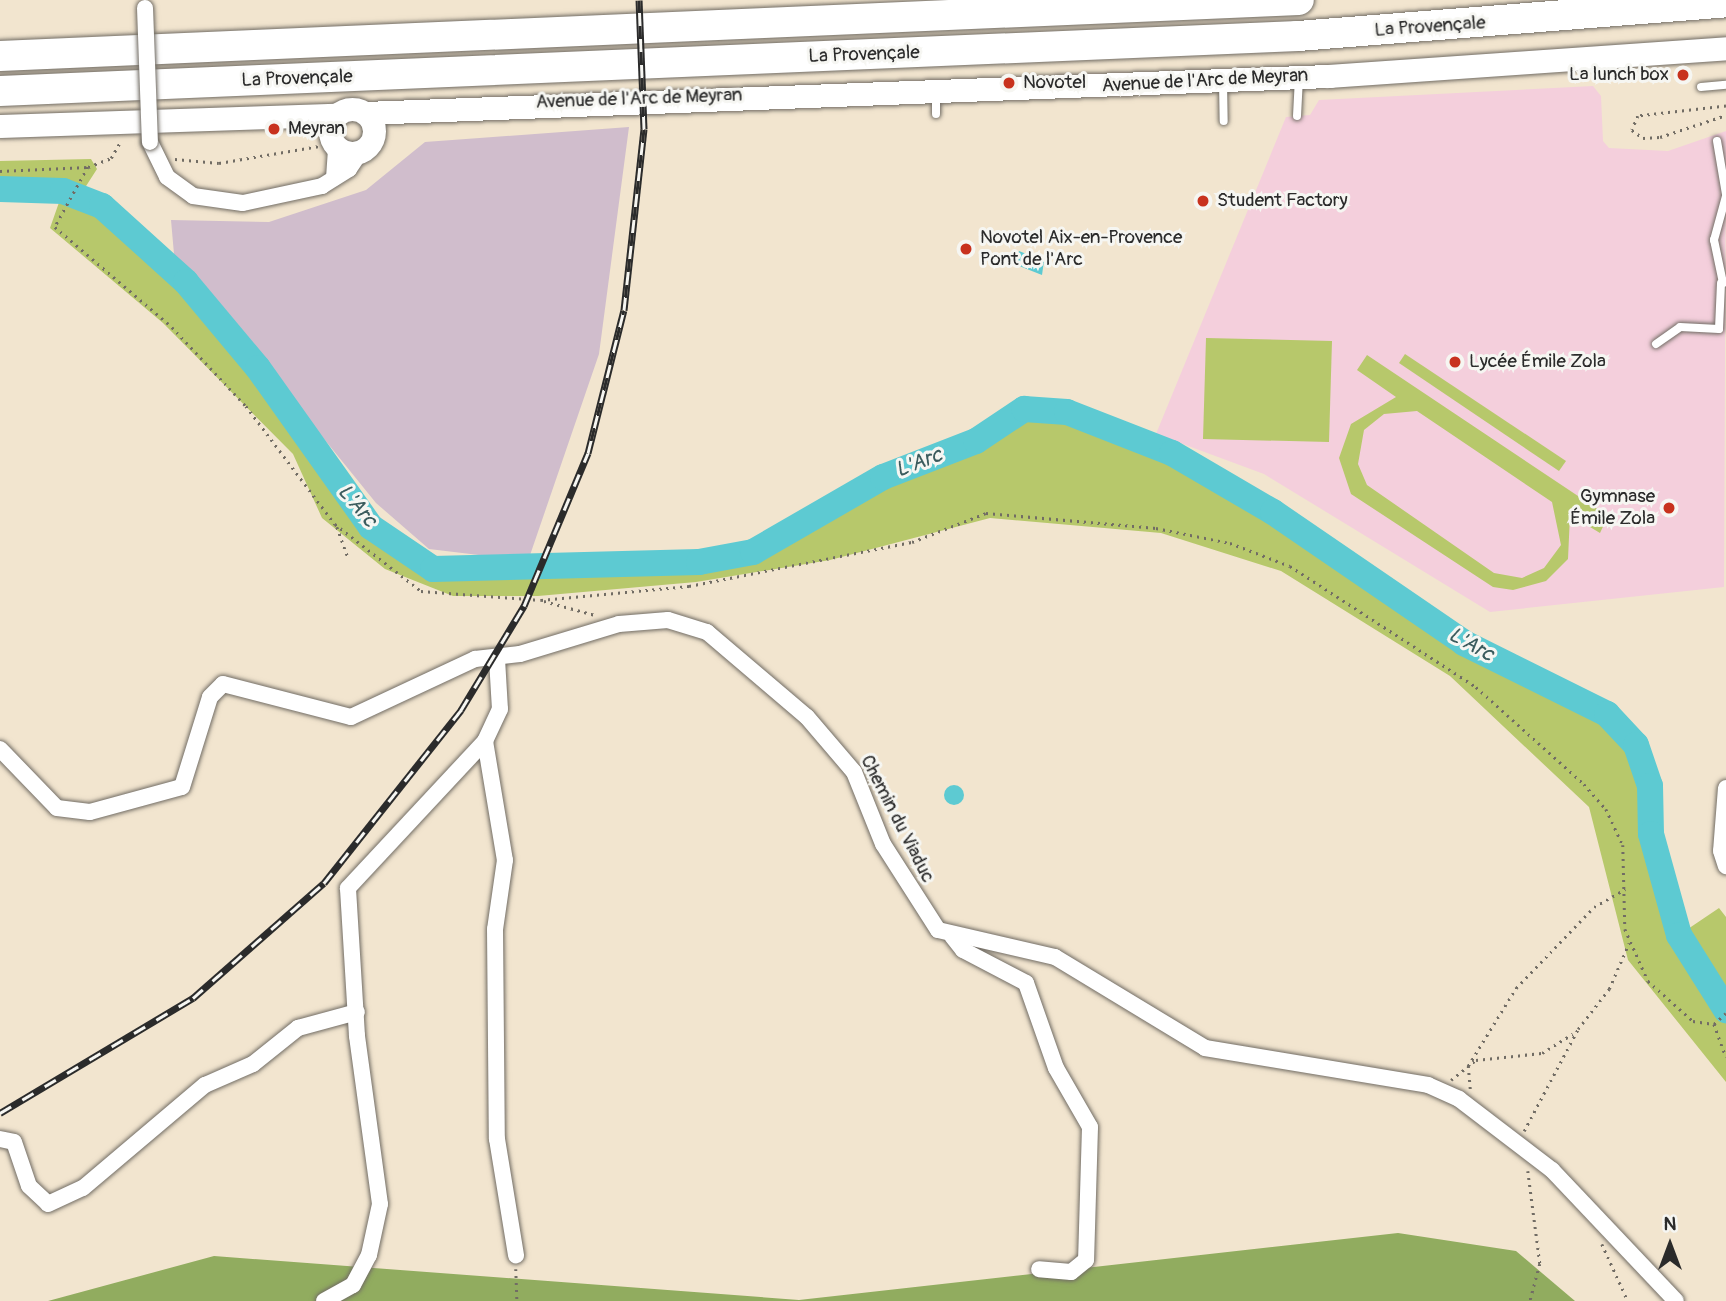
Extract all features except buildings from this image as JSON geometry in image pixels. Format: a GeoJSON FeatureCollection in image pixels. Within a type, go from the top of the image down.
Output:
{"type":"FeatureCollection","features":[{"type":"Feature","properties":{"kind":"highway","name":"La Provençale"},"geometry":{"type":"LineString","coordinates":[[0,56],[1299,0]]}},
{"type":"Feature","properties":{"kind":"highway","name":"La Provençale"},"geometry":{"type":"LineString","coordinates":[[0,91],[1298,36],[1726,2]]}},
{"type":"Feature","properties":{"kind":"main road","name":"Avenue de l'Arc de Meyran"},"geometry":{"type":"LineString","coordinates":[[334,135],[350,109],[365,113],[432,109],[936,103],[1726,48]]}},
{"type":"Feature","properties":{"kind":"main road","name":"Avenue de l'Arc de Meyran"},"geometry":{"type":"LineString","coordinates":[[368,143],[432,109]]}},
{"type":"Feature","properties":{"kind":"main road"},"geometry":{"type":"LineString","coordinates":[[0,126],[305,113],[334,135],[368,143],[365,113]]}},
{"type":"Feature","properties":{"kind":"street"},"geometry":{"type":"LineString","coordinates":[[144,4],[151,146],[167,177],[192,196],[243,203],[306,192],[334,178],[368,143]]}},
{"type":"Feature","properties":{"kind":"street"},"geometry":{"type":"LineString","coordinates":[[334,135],[334,178]]}},
{"type":"Feature","properties":{"kind":"street","name":"Chemin du Viaduc"},"geometry":{"type":"LineString","coordinates":[[0,749],[57,808],[90,811],[182,787],[210,697],[223,684],[351,717],[445,670],[497,659],[619,624],[668,620],[707,632],[807,717],[854,772],[883,844],[926,918],[952,936],[1055,957],[1205,1048],[1439,1090],[1473,1110],[1522,1147],[1599,1220],[1676,1301]]}},
{"type":"Feature","properties":{"kind":"street"},"geometry":{"type":"LineString","coordinates":[[324,1301],[353,1285],[369,1255],[380,1203],[357,1012],[348,888],[485,741],[500,709],[497,659]]}},
{"type":"Feature","properties":{"kind":"street"},"geometry":{"type":"LineString","coordinates":[[485,741],[505,860],[495,929],[497,1139],[516,1255]]}},
{"type":"Feature","properties":{"kind":"street"},"geometry":{"type":"LineString","coordinates":[[1726,788],[1721,851],[1726,866]]}},
{"type":"Feature","properties":{"kind":"street"},"geometry":{"type":"LineString","coordinates":[[952,936],[963,950],[1026,983],[1056,1068],[1090,1127],[1086,1260],[1071,1272],[1039,1269]]}},
{"type":"Feature","properties":{"kind":"street"},"geometry":{"type":"LineString","coordinates":[[0,1139],[14,1142],[29,1186],[48,1204],[83,1188],[205,1084],[253,1064],[298,1028],[357,1012]]}},
{"type":"Feature","properties":{"kind":"lane"},"geometry":{"type":"LineString","coordinates":[[1297,116],[1300,77]]}},
{"type":"Feature","properties":{"kind":"lane"},"geometry":{"type":"LineString","coordinates":[[1223,81],[1224,121]]}},
{"type":"Feature","properties":{"kind":"lane"},"geometry":{"type":"LineString","coordinates":[[1701,87],[1726,85]]}},
{"type":"Feature","properties":{"kind":"lane"},"geometry":{"type":"LineString","coordinates":[[1656,344],[1680,327],[1719,329],[1723,282],[1714,240],[1726,195],[1717,141]]}},
{"type":"Feature","properties":{"kind":"path"},"geometry":{"type":"LineString","coordinates":[[1726,106],[1638,116],[1632,130],[1643,138],[1660,137],[1726,116]]}},
{"type":"Feature","properties":{"kind":"path"},"geometry":{"type":"LineString","coordinates":[[0,171],[88,167],[111,158],[124,130]]}},
{"type":"Feature","properties":{"kind":"path"},"geometry":{"type":"LineString","coordinates":[[151,146],[194,163],[219,163],[334,135]]}},
{"type":"Feature","properties":{"kind":"path"},"geometry":{"type":"LineString","coordinates":[[88,167],[55,227],[172,327],[246,406],[335,524],[422,591],[541,600],[690,586],[912,541],[986,513],[1156,528],[1230,543],[1332,591],[1476,687],[1606,809],[1623,845],[1629,942],[1648,981],[1693,1021],[1713,1024],[1726,1013]]}},
{"type":"Feature","properties":{"kind":"path"},"geometry":{"type":"LineString","coordinates":[[335,524],[348,557]]}},
{"type":"Feature","properties":{"kind":"path"},"geometry":{"type":"LineString","coordinates":[[541,600],[619,624]]}},
{"type":"Feature","properties":{"kind":"path"},"geometry":{"type":"LineString","coordinates":[[1473,1110],[1468,1066],[1516,988],[1594,907],[1626,888]]}},
{"type":"Feature","properties":{"kind":"path"},"geometry":{"type":"LineString","coordinates":[[1530,1301],[1540,1264],[1522,1147],[1578,1029],[1609,989],[1629,942]]}},
{"type":"Feature","properties":{"kind":"path"},"geometry":{"type":"LineString","coordinates":[[1713,1024],[1726,1057]]}},
{"type":"Feature","properties":{"kind":"path"},"geometry":{"type":"LineString","coordinates":[[1439,1090],[1468,1066],[1494,1054],[1542,1053],[1578,1029]]}},
{"type":"Feature","properties":{"kind":"path"},"geometry":{"type":"LineString","coordinates":[[1599,1220],[1603,1254],[1628,1301]]}},
{"type":"Feature","properties":{"kind":"path"},"geometry":{"type":"LineString","coordinates":[[516,1255],[517,1301]]}},
{"type":"Feature","properties":{"kind":"shaded area","name":"Lycée Émile Zola"},"geometry":{"type":"Polygon","coordinates":[[[1593,86],[1601,96],[1603,141],[1609,148],[1668,151],[1726,131],[1724,587],[1490,612],[1264,474],[1156,434],[1286,117],[1310,115],[1319,100],[1593,86]]]}},
{"type":"Feature","properties":{"kind":"shaded area"},"geometry":{"type":"Polygon","coordinates":[[[629,127],[599,354],[528,561],[429,549],[376,503],[174,254],[171,220],[269,222],[366,190],[425,142],[629,127]]]}},
{"type":"Feature","properties":{"kind":"green space"},"geometry":{"type":"Polygon","coordinates":[[[91,159],[97,169],[79,197],[102,206],[186,282],[258,368],[371,527],[433,569],[699,562],[753,552],[883,477],[976,441],[1024,409],[1067,412],[1172,453],[1478,649],[1607,714],[1636,745],[1679,935],[1719,908],[1726,917],[1726,1082],[1628,960],[1589,807],[1450,676],[1281,571],[1161,533],[990,518],[830,560],[696,582],[538,596],[453,596],[385,569],[322,518],[293,454],[163,323],[50,228],[63,191],[0,189],[0,161],[91,159]]]}},
{"type":"Feature","properties":{"kind":"green space"},"geometry":{"type":"Polygon","coordinates":[[[1206,338],[1332,341],[1329,442],[1203,439],[1206,338]]]}},
{"type":"Feature","properties":{"kind":"green space"},"geometry":{"type":"Polygon","coordinates":[[[1405,354],[1566,461],[1559,471],[1399,363],[1405,354]]]}},
{"type":"Feature","properties":{"kind":"green space"},"geometry":{"type":"Polygon","coordinates":[[[1367,355],[1608,516],[1600,533],[1570,515],[1568,559],[1546,581],[1513,590],[1493,587],[1351,494],[1339,458],[1351,424],[1396,397],[1357,370],[1367,355]],[[1417,411],[1384,414],[1364,430],[1358,464],[1367,485],[1494,573],[1522,578],[1544,568],[1561,545],[1552,502],[1417,411]]]}},
{"type":"Feature","properties":{"kind":"green space"},"geometry":{"type":"Polygon","coordinates":[[[1398,1233],[1516,1251],[1575,1301],[48,1301],[214,1256],[799,1300],[1398,1233]]]}},
{"type":"Feature","properties":{"kind":"water"},"geometry":{"type":"Polygon","coordinates":[[[1019,251],[1044,261],[1042,275],[1014,264],[1019,251]]]}},
{"type":"Feature","properties":{"kind":"water"},"geometry":{"type":"Polygon","coordinates":[[[950,785],[958,785],[964,795],[958,805],[950,805],[944,799],[944,791],[950,785]]]}},
{"type":"Feature","properties":{"kind":"waterway","name":"L'Arc"},"geometry":{"type":"LineString","coordinates":[[0,189],[63,191],[102,206],[186,282],[258,368],[371,527],[433,569],[699,562],[753,552],[883,477],[976,441],[1024,409],[1067,412],[1172,453],[1273,512],[1464,643],[1607,714],[1636,745],[1650,786],[1651,834],[1679,935],[1726,1010]]}},
{"type":"Feature","properties":{"kind":"railway"},"geometry":{"type":"LineString","coordinates":[[0,1113],[193,998],[324,883],[461,710],[524,606],[588,453],[624,310],[644,129],[639,0]]}},
{"type":"Feature","properties":{"kind":"place","name":"La lunch box"},"geometry":{"type":"Point","coordinates":[1683,75]}},
{"type":"Feature","properties":{"kind":"place","name":"Novotel"},"geometry":{"type":"Point","coordinates":[1009,83]}},
{"type":"Feature","properties":{"kind":"place","name":"Meyran"},"geometry":{"type":"Point","coordinates":[274,129]}},
{"type":"Feature","properties":{"kind":"place","name":"Student Factory"},"geometry":{"type":"Point","coordinates":[1203,201]}},
{"type":"Feature","properties":{"kind":"place","name":"Novotel Aix-en-Provence Pont de l'Arc"},"geometry":{"type":"Point","coordinates":[966,249]}},
{"type":"Feature","properties":{"kind":"place","name":"Lycée Émile Zola"},"geometry":{"type":"Point","coordinates":[1455,362]}},
{"type":"Feature","properties":{"kind":"place","name":"Gymnase Émile Zola"},"geometry":{"type":"Point","coordinates":[1669,508]}}]}
